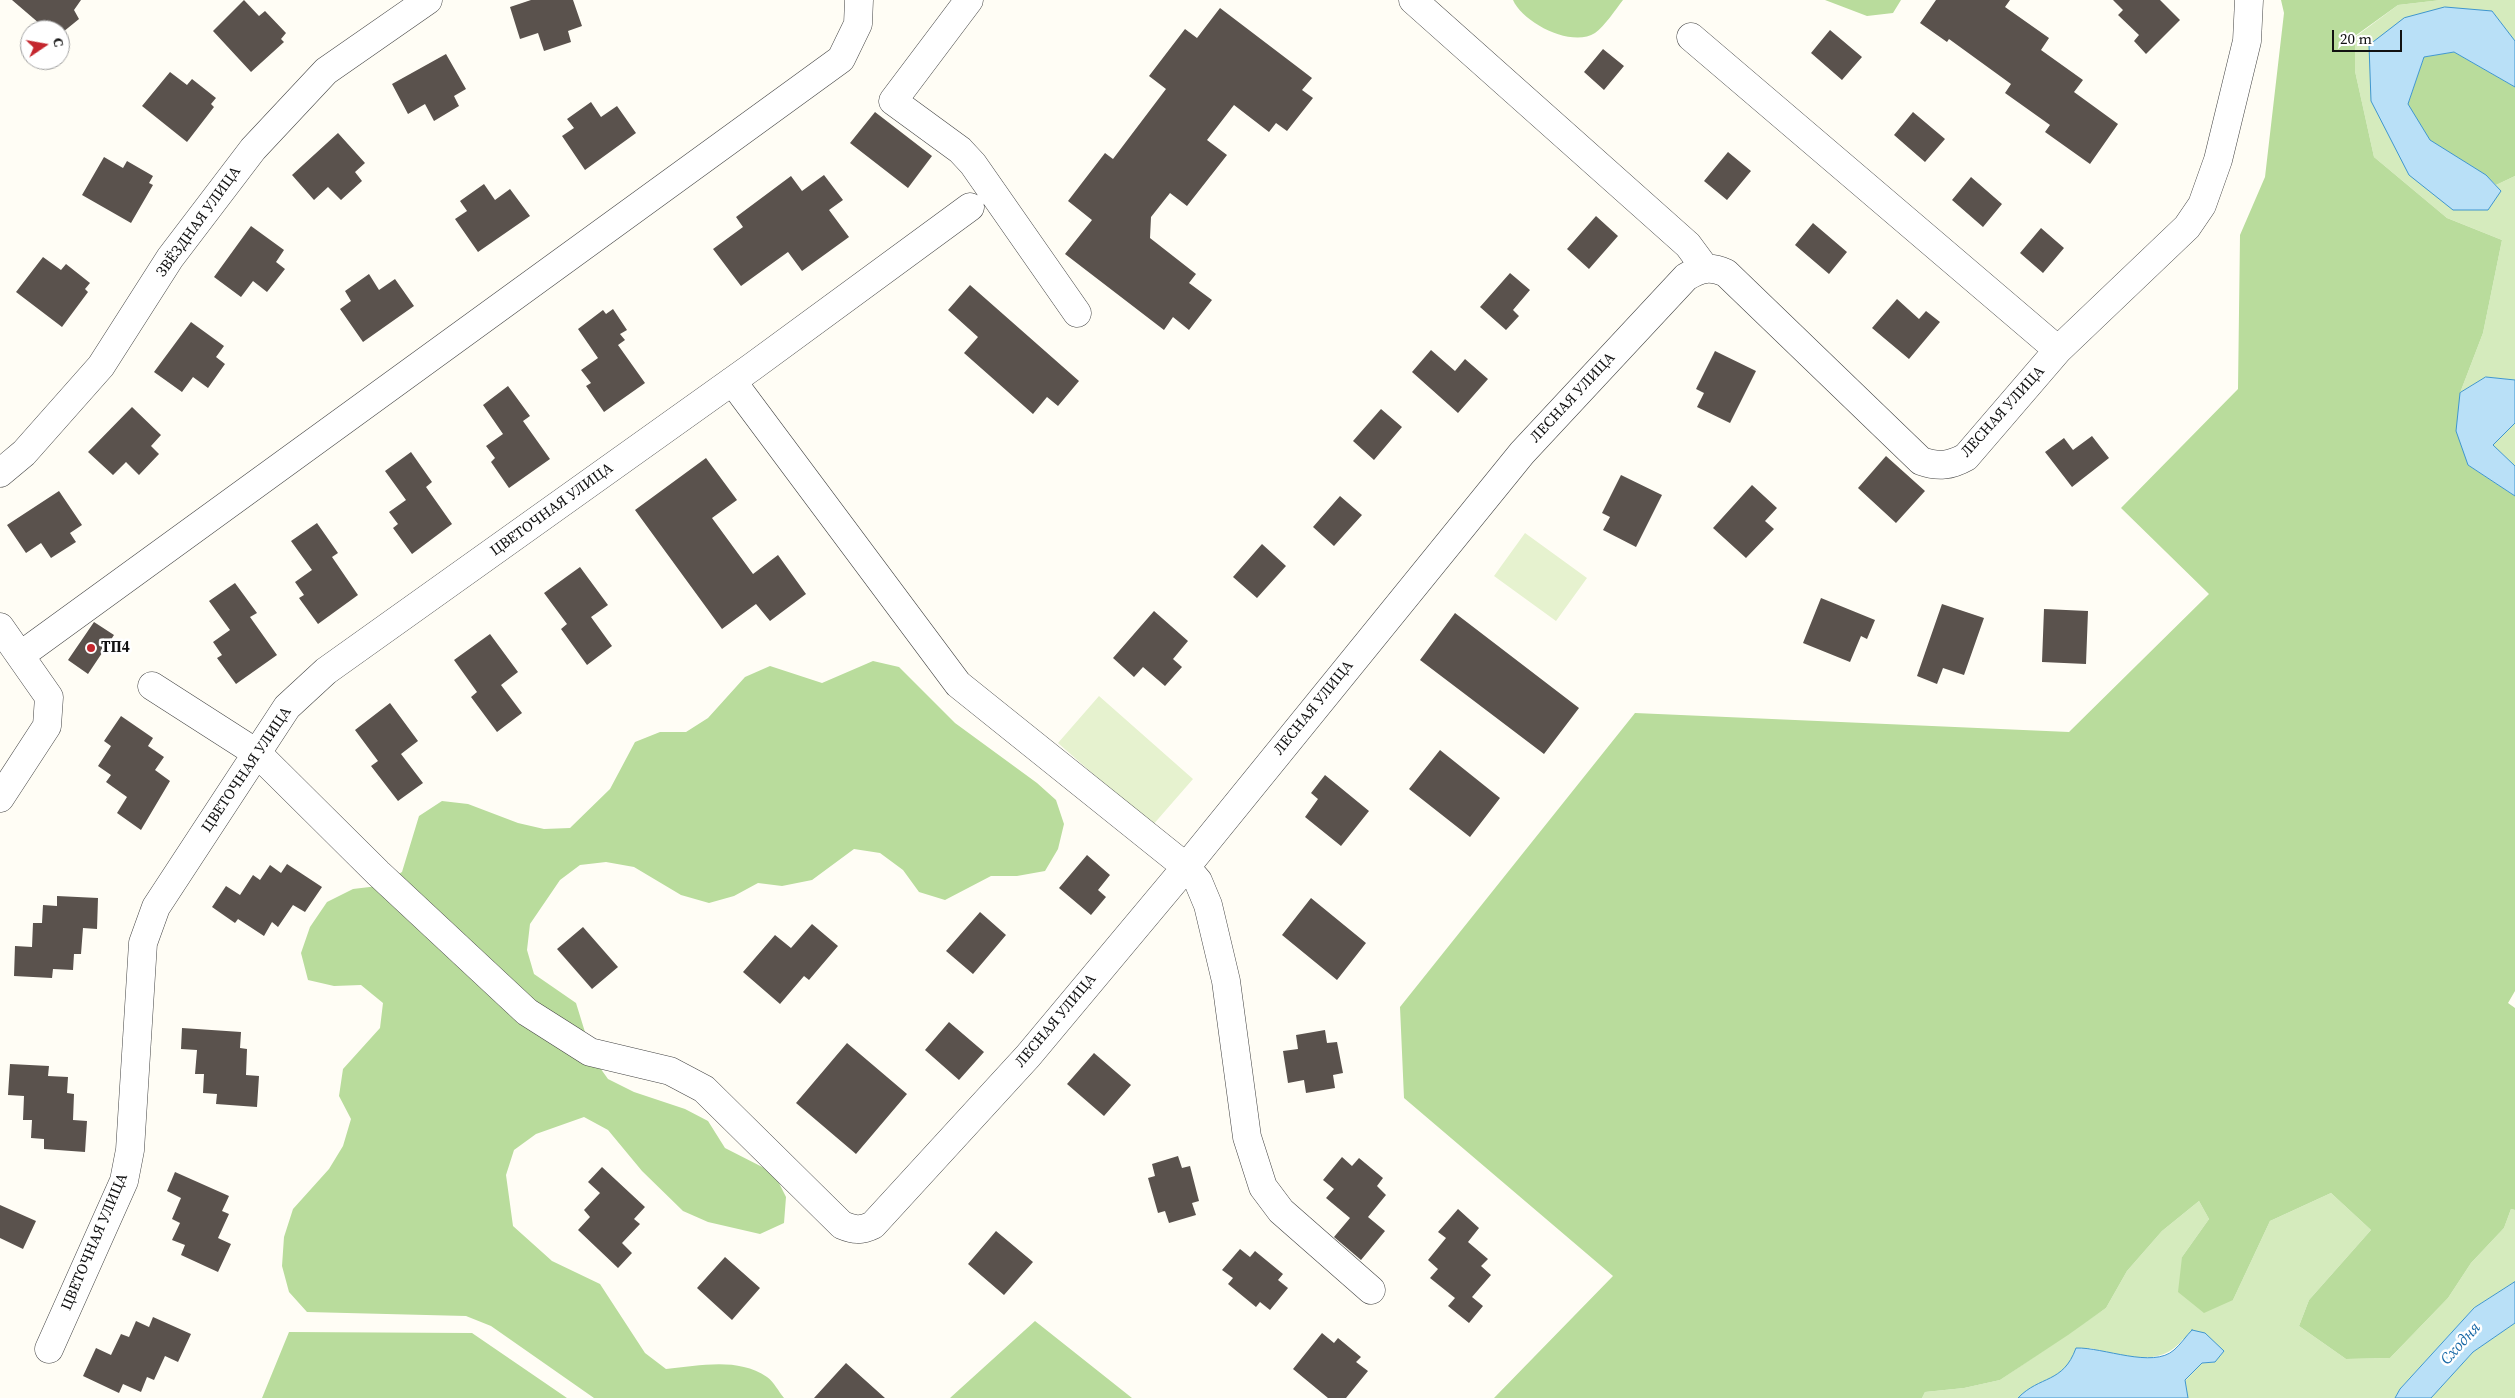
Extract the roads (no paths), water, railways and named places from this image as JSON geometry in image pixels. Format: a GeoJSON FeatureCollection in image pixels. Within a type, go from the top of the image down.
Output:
{"type":"FeatureCollection","features":[{"type":"Feature","properties":{"kind":"street","name":"ЗВЁЗДНАЯ УЛИЦА"},"geometry":{"type":"LineString","coordinates":[[0,472],[24,453],[101,366],[170,258],[252,150],[326,71],[428,0]]}},
{"type":"Feature","properties":{"kind":"street"},"geometry":{"type":"LineString","coordinates":[[21,655],[841,59],[858,24],[859,0]]}},
{"type":"Feature","properties":{"kind":"street"},"geometry":{"type":"LineString","coordinates":[[969,0],[893,101],[960,150],[973,164],[1077,313]]}},
{"type":"Feature","properties":{"kind":"street"},"geometry":{"type":"LineString","coordinates":[[1413,0],[1688,245],[1705,268]]}},
{"type":"Feature","properties":{"kind":"street","name":"ЛЕСНАЯ УЛИЦА"},"geometry":{"type":"LineString","coordinates":[[258,754],[378,873],[527,1012],[590,1052],[670,1071],[704,1090],[842,1225],[854,1230],[864,1230],[873,1226],[1028,1056],[1186,867],[1522,453],[1686,277],[1705,268],[1712,267],[1726,273],[1921,461],[1932,465],[1955,463],[1966,457],[2058,350],[2187,227],[2202,205],[2218,160],[2246,41],[2249,0]]}},
{"type":"Feature","properties":{"kind":"street"},"geometry":{"type":"LineString","coordinates":[[1690,37],[2058,350]]}},
{"type":"Feature","properties":{"kind":"street","name":"ЦВЕТОЧНАЯ УЛИЦА"},"geometry":{"type":"LineString","coordinates":[[49,1349],[124,1182],[130,1150],[143,943],[156,907],[287,707],[326,671],[732,381],[970,207]]}},
{"type":"Feature","properties":{"kind":"street"},"geometry":{"type":"LineString","coordinates":[[732,381],[958,684],[1186,867],[1198,881],[1210,915],[1226,981],[1247,1137],[1263,1187],[1281,1211],[1371,1290]]}},
{"type":"Feature","properties":{"kind":"street"},"geometry":{"type":"LineString","coordinates":[[0,627],[49,697],[48,726],[0,798]]}},
{"type":"Feature","properties":{"kind":"street"},"geometry":{"type":"LineString","coordinates":[[152,686],[258,754]]}},
{"type":"Feature","properties":{"kind":"water"},"geometry":{"type":"Polygon","coordinates":[[[2445,7],[2492,11],[2515,41],[2515,87],[2454,52],[2424,57],[2408,104],[2430,140],[2486,175],[2501,191],[2488,210],[2453,210],[2409,175],[2371,101],[2369,45],[2404,18],[2445,7]]]}},
{"type":"Feature","properties":{"kind":"water"},"geometry":{"type":"Polygon","coordinates":[[[2486,377],[2515,380],[2515,423],[2493,445],[2515,466],[2515,496],[2468,465],[2456,431],[2460,393],[2486,377]]]}},
{"type":"Feature","properties":{"kind":"water","name":"Сходня"},"geometry":{"type":"Polygon","coordinates":[[[2515,1282],[2515,1323],[2473,1352],[2431,1398],[2395,1398],[2400,1389],[2474,1308],[2515,1282]]]}},
{"type":"Feature","properties":{"kind":"water"},"geometry":{"type":"Polygon","coordinates":[[[2192,1330],[2205,1333],[2224,1351],[2215,1362],[2202,1363],[2185,1380],[2188,1398],[2018,1398],[2026,1391],[2058,1374],[2065,1368],[2076,1348],[2154,1358],[2174,1350],[2192,1330]]]}},
{"type":"Feature","properties":{"kind":"place","name":"ТП4"},"geometry":{"type":"Point","coordinates":[91,648]}}]}
